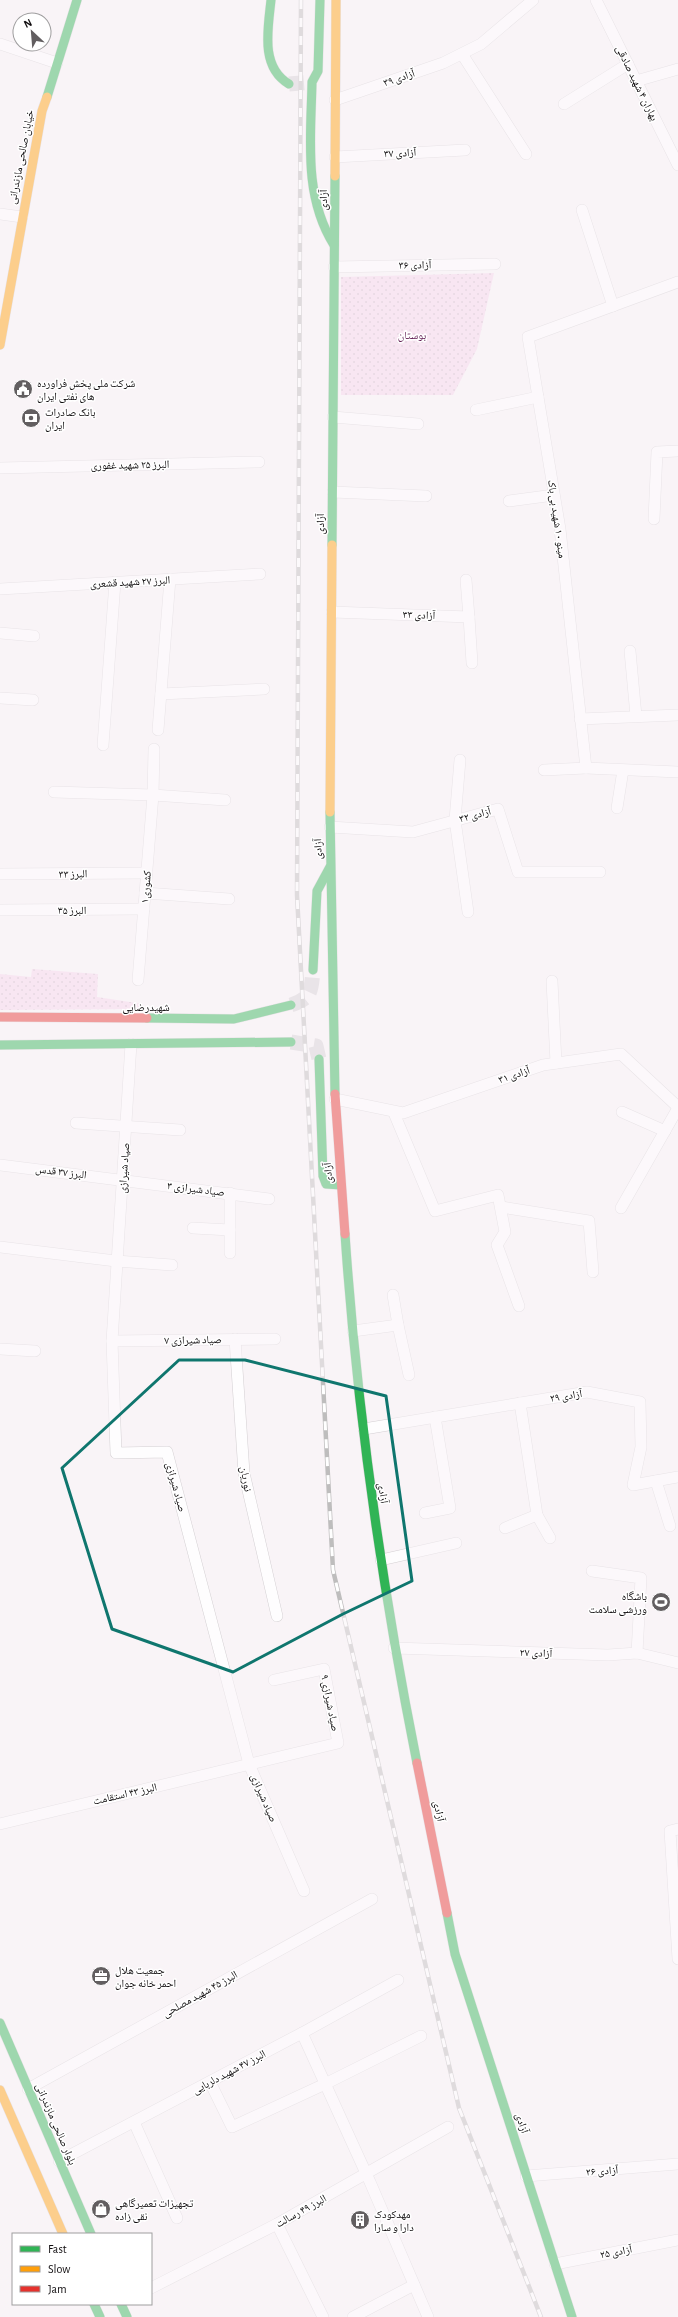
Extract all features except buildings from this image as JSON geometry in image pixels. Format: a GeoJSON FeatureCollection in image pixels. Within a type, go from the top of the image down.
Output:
{"type":"FeatureCollection","features":[{"type":"Feature","properties":{"kind":"main road","name":"خیابان صالحی مازندرانی"},"geometry":{"type":"LineString","coordinates":[[0,345],[4,298],[22,217],[42,111],[77,0]]}},
{"type":"Feature","properties":{"kind":"main road"},"geometry":{"type":"LineString","coordinates":[[271,0],[269,30],[271,68],[281,82],[289,84]]}},
{"type":"Feature","properties":{"kind":"main road"},"geometry":{"type":"LineString","coordinates":[[320,0],[318,71],[312,82],[312,178],[314,202],[319,222],[334,245]]}},
{"type":"Feature","properties":{"kind":"main road","name":"آزادی"},"geometry":{"type":"LineString","coordinates":[[336,0],[330,827],[335,1099],[353,1331],[364,1429],[394,1648],[455,1954],[572,2317]]}},
{"type":"Feature","properties":{"kind":"main road"},"geometry":{"type":"LineString","coordinates":[[313,970],[317,891],[331,866]]}},
{"type":"Feature","properties":{"kind":"main road","name":"شهیدرضایی"},"geometry":{"type":"LineString","coordinates":[[0,1045],[131,1044],[235,1031],[291,1005]]}},
{"type":"Feature","properties":{"kind":"main road","name":"شهیدرضایی"},"geometry":{"type":"LineString","coordinates":[[0,1017],[235,1031],[291,1042]]}},
{"type":"Feature","properties":{"kind":"main road"},"geometry":{"type":"LineString","coordinates":[[320,1059],[323,1176],[326,1184],[341,1185]]}},
{"type":"Feature","properties":{"kind":"main road","name":"بلوار صالحی مازندرانی"},"geometry":{"type":"LineString","coordinates":[[0,2026],[24,2096],[59,2161],[91,2233]]}},
{"type":"Feature","properties":{"kind":"main road"},"geometry":{"type":"LineString","coordinates":[[0,2090],[64,2233]]}},
{"type":"Feature","properties":{"kind":"main road"},"geometry":{"type":"LineString","coordinates":[[7,2108],[24,2096]]}},
{"type":"Feature","properties":{"kind":"main road"},"geometry":{"type":"LineString","coordinates":[[94,2305],[100,2317]]}},
{"type":"Feature","properties":{"kind":"main road"},"geometry":{"type":"LineString","coordinates":[[121,2305],[127,2317]]}},
{"type":"Feature","properties":{"kind":"street","name":"آزادی ۳۹"},"geometry":{"type":"LineString","coordinates":[[335,100],[443,63],[462,54],[481,44],[533,0]]}},
{"type":"Feature","properties":{"kind":"street","name":"بهاران ۴ شهید صادقی"},"geometry":{"type":"LineString","coordinates":[[596,0],[678,165]]}},
{"type":"Feature","properties":{"kind":"street"},"geometry":{"type":"LineString","coordinates":[[0,44],[57,63]]}},
{"type":"Feature","properties":{"kind":"street"},"geometry":{"type":"LineString","coordinates":[[462,54],[526,154]]}},
{"type":"Feature","properties":{"kind":"street"},"geometry":{"type":"LineString","coordinates":[[564,104],[628,64]]}},
{"type":"Feature","properties":{"kind":"street"},"geometry":{"type":"LineString","coordinates":[[636,81],[678,69]]}},
{"type":"Feature","properties":{"kind":"street","name":"آزادی ۳۷"},"geometry":{"type":"LineString","coordinates":[[335,157],[465,150]]}},
{"type":"Feature","properties":{"kind":"street"},"geometry":{"type":"LineString","coordinates":[[582,210],[613,306]]}},
{"type":"Feature","properties":{"kind":"street"},"geometry":{"type":"LineString","coordinates":[[0,214],[22,217]]}},
{"type":"Feature","properties":{"kind":"street","name":"آزادی ۳۶"},"geometry":{"type":"LineString","coordinates":[[334,267],[495,264]]}},
{"type":"Feature","properties":{"kind":"street","name":"مینو ۱۰ شهید بی باک"},"geometry":{"type":"LineString","coordinates":[[586,768],[560,529],[528,337],[678,282]]}},
{"type":"Feature","properties":{"kind":"street"},"geometry":{"type":"LineString","coordinates":[[476,410],[538,397]]}},
{"type":"Feature","properties":{"kind":"street"},"geometry":{"type":"LineString","coordinates":[[333,417],[418,424]]}},
{"type":"Feature","properties":{"kind":"street"},"geometry":{"type":"LineString","coordinates":[[654,519],[657,452],[678,451]]}},
{"type":"Feature","properties":{"kind":"street","name":"البرز ۲۵ شهید غفوری"},"geometry":{"type":"LineString","coordinates":[[0,468],[259,462]]}},
{"type":"Feature","properties":{"kind":"street"},"geometry":{"type":"LineString","coordinates":[[333,492],[426,496]]}},
{"type":"Feature","properties":{"kind":"street"},"geometry":{"type":"LineString","coordinates":[[509,501],[554,495]]}},
{"type":"Feature","properties":{"kind":"street","name":"البرز ۲۷ شهید قشعری"},"geometry":{"type":"LineString","coordinates":[[0,589],[260,574]]}},
{"type":"Feature","properties":{"kind":"street"},"geometry":{"type":"LineString","coordinates":[[158,730],[170,580]]}},
{"type":"Feature","properties":{"kind":"street"},"geometry":{"type":"LineString","coordinates":[[466,580],[470,617],[472,663]]}},
{"type":"Feature","properties":{"kind":"street"},"geometry":{"type":"LineString","coordinates":[[103,745],[115,582]]}},
{"type":"Feature","properties":{"kind":"street","name":"آزادی ۳۳"},"geometry":{"type":"LineString","coordinates":[[332,612],[470,617]]}},
{"type":"Feature","properties":{"kind":"street"},"geometry":{"type":"LineString","coordinates":[[0,633],[34,636]]}},
{"type":"Feature","properties":{"kind":"street"},"geometry":{"type":"LineString","coordinates":[[630,651],[636,716]]}},
{"type":"Feature","properties":{"kind":"street"},"geometry":{"type":"LineString","coordinates":[[161,694],[264,689]]}},
{"type":"Feature","properties":{"kind":"street"},"geometry":{"type":"LineString","coordinates":[[0,698],[32,700]]}},
{"type":"Feature","properties":{"kind":"street"},"geometry":{"type":"LineString","coordinates":[[580,719],[678,715]]}},
{"type":"Feature","properties":{"kind":"street","name":"کشوری۱"},"geometry":{"type":"LineString","coordinates":[[138,980],[153,795],[154,748]]}},
{"type":"Feature","properties":{"kind":"street"},"geometry":{"type":"LineString","coordinates":[[460,760],[455,820],[468,912]]}},
{"type":"Feature","properties":{"kind":"street"},"geometry":{"type":"LineString","coordinates":[[544,770],[586,768],[678,772]]}},
{"type":"Feature","properties":{"kind":"street"},"geometry":{"type":"LineString","coordinates":[[617,808],[623,770]]}},
{"type":"Feature","properties":{"kind":"street"},"geometry":{"type":"LineString","coordinates":[[54,792],[153,795],[225,800]]}},
{"type":"Feature","properties":{"kind":"street","name":"آزادی ۳۲"},"geometry":{"type":"LineString","coordinates":[[330,827],[413,832],[498,809],[518,872],[600,872]]}},
{"type":"Feature","properties":{"kind":"street","name":"البرز ۳۳"},"geometry":{"type":"LineString","coordinates":[[0,874],[147,873]]}},
{"type":"Feature","properties":{"kind":"street"},"geometry":{"type":"LineString","coordinates":[[145,893],[229,899]]}},
{"type":"Feature","properties":{"kind":"street","name":"البرز ۳۵"},"geometry":{"type":"LineString","coordinates":[[0,910],[144,910]]}},
{"type":"Feature","properties":{"kind":"street"},"geometry":{"type":"LineString","coordinates":[[552,981],[556,1063]]}},
{"type":"Feature","properties":{"kind":"street","name":"صیاد شیرازی"},"geometry":{"type":"LineString","coordinates":[[131,1044],[127,1127],[116,1262],[112,1341],[116,1453],[166,1452],[249,1764],[304,1891]]}},
{"type":"Feature","properties":{"kind":"street","name":"آزادی ۳۱"},"geometry":{"type":"LineString","coordinates":[[335,1099],[394,1113],[403,1113],[543,1065],[620,1054],[678,1108]]}},
{"type":"Feature","properties":{"kind":"street"},"geometry":{"type":"LineString","coordinates":[[621,1208],[678,1108]]}},
{"type":"Feature","properties":{"kind":"street"},"geometry":{"type":"LineString","coordinates":[[622,1112],[665,1131]]}},
{"type":"Feature","properties":{"kind":"street"},"geometry":{"type":"LineString","coordinates":[[394,1113],[436,1211],[498,1195],[505,1232],[497,1245],[519,1306]]}},
{"type":"Feature","properties":{"kind":"street"},"geometry":{"type":"LineString","coordinates":[[76,1123],[180,1130]]}},
{"type":"Feature","properties":{"kind":"street","name":"البرز ۳۷ قدس"},"geometry":{"type":"LineString","coordinates":[[0,1165],[123,1179]]}},
{"type":"Feature","properties":{"kind":"street","name":"صیاد شیرازی ۳"},"geometry":{"type":"LineString","coordinates":[[123,1179],[269,1199]]}},
{"type":"Feature","properties":{"kind":"street"},"geometry":{"type":"LineString","coordinates":[[230,1193],[230,1253]]}},
{"type":"Feature","properties":{"kind":"street"},"geometry":{"type":"LineString","coordinates":[[501,1207],[589,1221],[593,1272]]}},
{"type":"Feature","properties":{"kind":"street"},"geometry":{"type":"LineString","coordinates":[[193,1228],[230,1230]]}},
{"type":"Feature","properties":{"kind":"street"},"geometry":{"type":"LineString","coordinates":[[0,1247],[116,1262],[172,1265]]}},
{"type":"Feature","properties":{"kind":"street"},"geometry":{"type":"LineString","coordinates":[[393,1295],[409,1375]]}},
{"type":"Feature","properties":{"kind":"street"},"geometry":{"type":"LineString","coordinates":[[353,1331],[398,1325]]}},
{"type":"Feature","properties":{"kind":"street","name":"نوریان"},"geometry":{"type":"LineString","coordinates":[[235,1339],[244,1473],[277,1616]]}},
{"type":"Feature","properties":{"kind":"street","name":"صیاد شیرازی ۷"},"geometry":{"type":"LineString","coordinates":[[112,1341],[275,1339]]}},
{"type":"Feature","properties":{"kind":"street"},"geometry":{"type":"LineString","coordinates":[[0,1350],[34,1351]]}},
{"type":"Feature","properties":{"kind":"street","name":"آزادی ۲۹"},"geometry":{"type":"LineString","coordinates":[[364,1429],[587,1392],[640,1402],[641,1448],[633,1485],[678,1477]]}},
{"type":"Feature","properties":{"kind":"street"},"geometry":{"type":"LineString","coordinates":[[520,1403],[537,1515],[550,1538]]}},
{"type":"Feature","properties":{"kind":"street"},"geometry":{"type":"LineString","coordinates":[[425,1513],[450,1508],[435,1417]]}},
{"type":"Feature","properties":{"kind":"street"},"geometry":{"type":"LineString","coordinates":[[656,1481],[670,1526]]}},
{"type":"Feature","properties":{"kind":"street"},"geometry":{"type":"LineString","coordinates":[[504,1528],[537,1515]]}},
{"type":"Feature","properties":{"kind":"street"},"geometry":{"type":"LineString","coordinates":[[381,1560],[456,1543]]}},
{"type":"Feature","properties":{"kind":"street"},"geometry":{"type":"LineString","coordinates":[[592,1572],[641,1578],[637,1653]]}},
{"type":"Feature","properties":{"kind":"street","name":"آزادی ۲۷"},"geometry":{"type":"LineString","coordinates":[[394,1648],[608,1655],[637,1653],[678,1663]]}},
{"type":"Feature","properties":{"kind":"street","name":"صیاد شیرازی ۹"},"geometry":{"type":"LineString","coordinates":[[249,1764],[338,1744],[324,1669],[274,1680]]}},
{"type":"Feature","properties":{"kind":"street","name":"البرز ۴۳ استقامت"},"geometry":{"type":"LineString","coordinates":[[0,1824],[249,1764]]}},
{"type":"Feature","properties":{"kind":"street"},"geometry":{"type":"LineString","coordinates":[[678,1829],[670,1831],[678,1959]]}},
{"type":"Feature","properties":{"kind":"street","name":"البرز ۴۵ شهید مصلحی"},"geometry":{"type":"LineString","coordinates":[[24,2096],[372,1899]]}},
{"type":"Feature","properties":{"kind":"street","name":"البرز ۴۷ شهید دلربایی"},"geometry":{"type":"LineString","coordinates":[[59,2161],[302,2033],[398,1980]]}},
{"type":"Feature","properties":{"kind":"street"},"geometry":{"type":"LineString","coordinates":[[302,2033],[367,2175],[428,2317]]}},
{"type":"Feature","properties":{"kind":"street"},"geometry":{"type":"LineString","coordinates":[[210,2082],[232,2127],[325,2084],[421,2036]]}},
{"type":"Feature","properties":{"kind":"street"},"geometry":{"type":"LineString","coordinates":[[134,2122],[177,2218]]}},
{"type":"Feature","properties":{"kind":"street","name":"البرز ۴۹ رسالت"},"geometry":{"type":"LineString","coordinates":[[152,2287],[277,2224],[367,2175],[448,2127]]}},
{"type":"Feature","properties":{"kind":"street","name":"آزادی ۲۶"},"geometry":{"type":"LineString","coordinates":[[526,2176],[678,2164]]}},
{"type":"Feature","properties":{"kind":"street"},"geometry":{"type":"LineString","coordinates":[[277,2224],[323,2317]]}},
{"type":"Feature","properties":{"kind":"street","name":"آزادی ۲۵"},"geometry":{"type":"LineString","coordinates":[[555,2264],[678,2240]]}},
{"type":"Feature","properties":{"kind":"street"},"geometry":{"type":"LineString","coordinates":[[353,2317],[414,2285]]}},
{"type":"Feature","properties":{"kind":"highlighted area"},"geometry":{"type":"Polygon","coordinates":[[[179,1360],[245,1360],[386,1396],[412,1581],[343,1614],[233,1672],[112,1629],[62,1468],[179,1360]]]}},
{"type":"Feature","properties":{"kind":"green space","name":"بوستان"},"geometry":{"type":"Polygon","coordinates":[[[494,273],[477,349],[453,395],[341,395],[341,277],[494,273]]]}},
{"type":"Feature","properties":{"kind":"green space"},"geometry":{"type":"Polygon","coordinates":[[[32,969],[98,974],[97,997],[143,1004],[142,1009],[0,1010],[0,974],[31,977],[32,969]]]}},
{"type":"Feature","properties":{"kind":"tunnel"},"geometry":{"type":"LineString","coordinates":[[289,84],[312,82]]}},
{"type":"Feature","properties":{"kind":"tunnel"},"geometry":{"type":"LineString","coordinates":[[291,1005],[303,1000],[309,993],[312,983],[313,970]]}},
{"type":"Feature","properties":{"kind":"tunnel"},"geometry":{"type":"LineString","coordinates":[[291,1042],[316,1046],[319,1059]]}},
{"type":"Feature","properties":{"kind":"railway"},"geometry":{"type":"LineString","coordinates":[[301,0],[297,895],[333,1570],[459,2108],[541,2317]]}},
{"type":"Feature","properties":{"kind":"traffic: fast"},"geometry":{"type":"LineString","coordinates":[[47,97],[77,0]]}},
{"type":"Feature","properties":{"kind":"traffic: fast"},"geometry":{"type":"LineString","coordinates":[[271,0],[268,23],[268,46],[270,58],[280,77],[289,84]]}},
{"type":"Feature","properties":{"kind":"traffic: fast"},"geometry":{"type":"LineString","coordinates":[[320,0],[318,71],[312,82],[310,145],[311,166],[317,207],[324,226],[334,245]]}},
{"type":"Feature","properties":{"kind":"traffic: fast"},"geometry":{"type":"LineString","coordinates":[[332,545],[335,176]]}},
{"type":"Feature","properties":{"kind":"traffic: fast"},"geometry":{"type":"LineString","coordinates":[[330,812],[335,1094]]}},
{"type":"Feature","properties":{"kind":"traffic: fast"},"geometry":{"type":"LineString","coordinates":[[313,970],[317,891],[330,867]]}},
{"type":"Feature","properties":{"kind":"traffic: fast"},"geometry":{"type":"LineString","coordinates":[[147,1018],[234,1019],[291,1005]]}},
{"type":"Feature","properties":{"kind":"traffic: fast"},"geometry":{"type":"LineString","coordinates":[[0,1045],[291,1042]]}},
{"type":"Feature","properties":{"kind":"traffic: fast"},"geometry":{"type":"LineString","coordinates":[[319,1059],[323,1176],[326,1184],[341,1185]]}},
{"type":"Feature","properties":{"kind":"traffic: fast"},"geometry":{"type":"LineString","coordinates":[[345,1234],[356,1367],[372,1500],[404,1697],[417,1763]]}},
{"type":"Feature","properties":{"kind":"traffic: fast"},"geometry":{"type":"LineString","coordinates":[[447,1913],[455,1954],[572,2317]]}},
{"type":"Feature","properties":{"kind":"traffic: fast"},"geometry":{"type":"LineString","coordinates":[[0,2023],[91,2233]]}},
{"type":"Feature","properties":{"kind":"traffic: fast"},"geometry":{"type":"LineString","coordinates":[[94,2305],[100,2317]]}},
{"type":"Feature","properties":{"kind":"traffic: fast"},"geometry":{"type":"LineString","coordinates":[[121,2305],[127,2317]]}},
{"type":"Feature","properties":{"kind":"traffic: slow"},"geometry":{"type":"LineString","coordinates":[[335,176],[336,0]]}},
{"type":"Feature","properties":{"kind":"traffic: slow"},"geometry":{"type":"LineString","coordinates":[[0,345],[42,111],[47,97]]}},
{"type":"Feature","properties":{"kind":"traffic: slow"},"geometry":{"type":"LineString","coordinates":[[330,812],[332,545]]}},
{"type":"Feature","properties":{"kind":"traffic: slow"},"geometry":{"type":"LineString","coordinates":[[0,2090],[63,2233]]}},
{"type":"Feature","properties":{"kind":"traffic: jam"},"geometry":{"type":"LineString","coordinates":[[0,1017],[147,1018]]}},
{"type":"Feature","properties":{"kind":"traffic: jam"},"geometry":{"type":"LineString","coordinates":[[335,1094],[345,1234]]}},
{"type":"Feature","properties":{"kind":"traffic: jam"},"geometry":{"type":"LineString","coordinates":[[417,1763],[447,1913]]}},
{"type":"Feature","properties":{"kind":"place","name":"شرکت ملی پخش فراورده های نفتی ایران"},"geometry":{"type":"Point","coordinates":[23,389]}},
{"type":"Feature","properties":{"kind":"place","name":"بانک صادرات ایران"},"geometry":{"type":"Point","coordinates":[31,418]}},
{"type":"Feature","properties":{"kind":"place","name":"باشگاه ورزشی سلامت"},"geometry":{"type":"Point","coordinates":[661,1602]}},
{"type":"Feature","properties":{"kind":"place","name":"جمعیت هلال احمر خانه جوان"},"geometry":{"type":"Point","coordinates":[101,1976]}},
{"type":"Feature","properties":{"kind":"place","name":"تجهیزات تعمیرگاهی نقی زاده"},"geometry":{"type":"Point","coordinates":[101,2209]}},
{"type":"Feature","properties":{"kind":"place","name":"مهدکودک دارا و سارا"},"geometry":{"type":"Point","coordinates":[360,2220]}}]}
